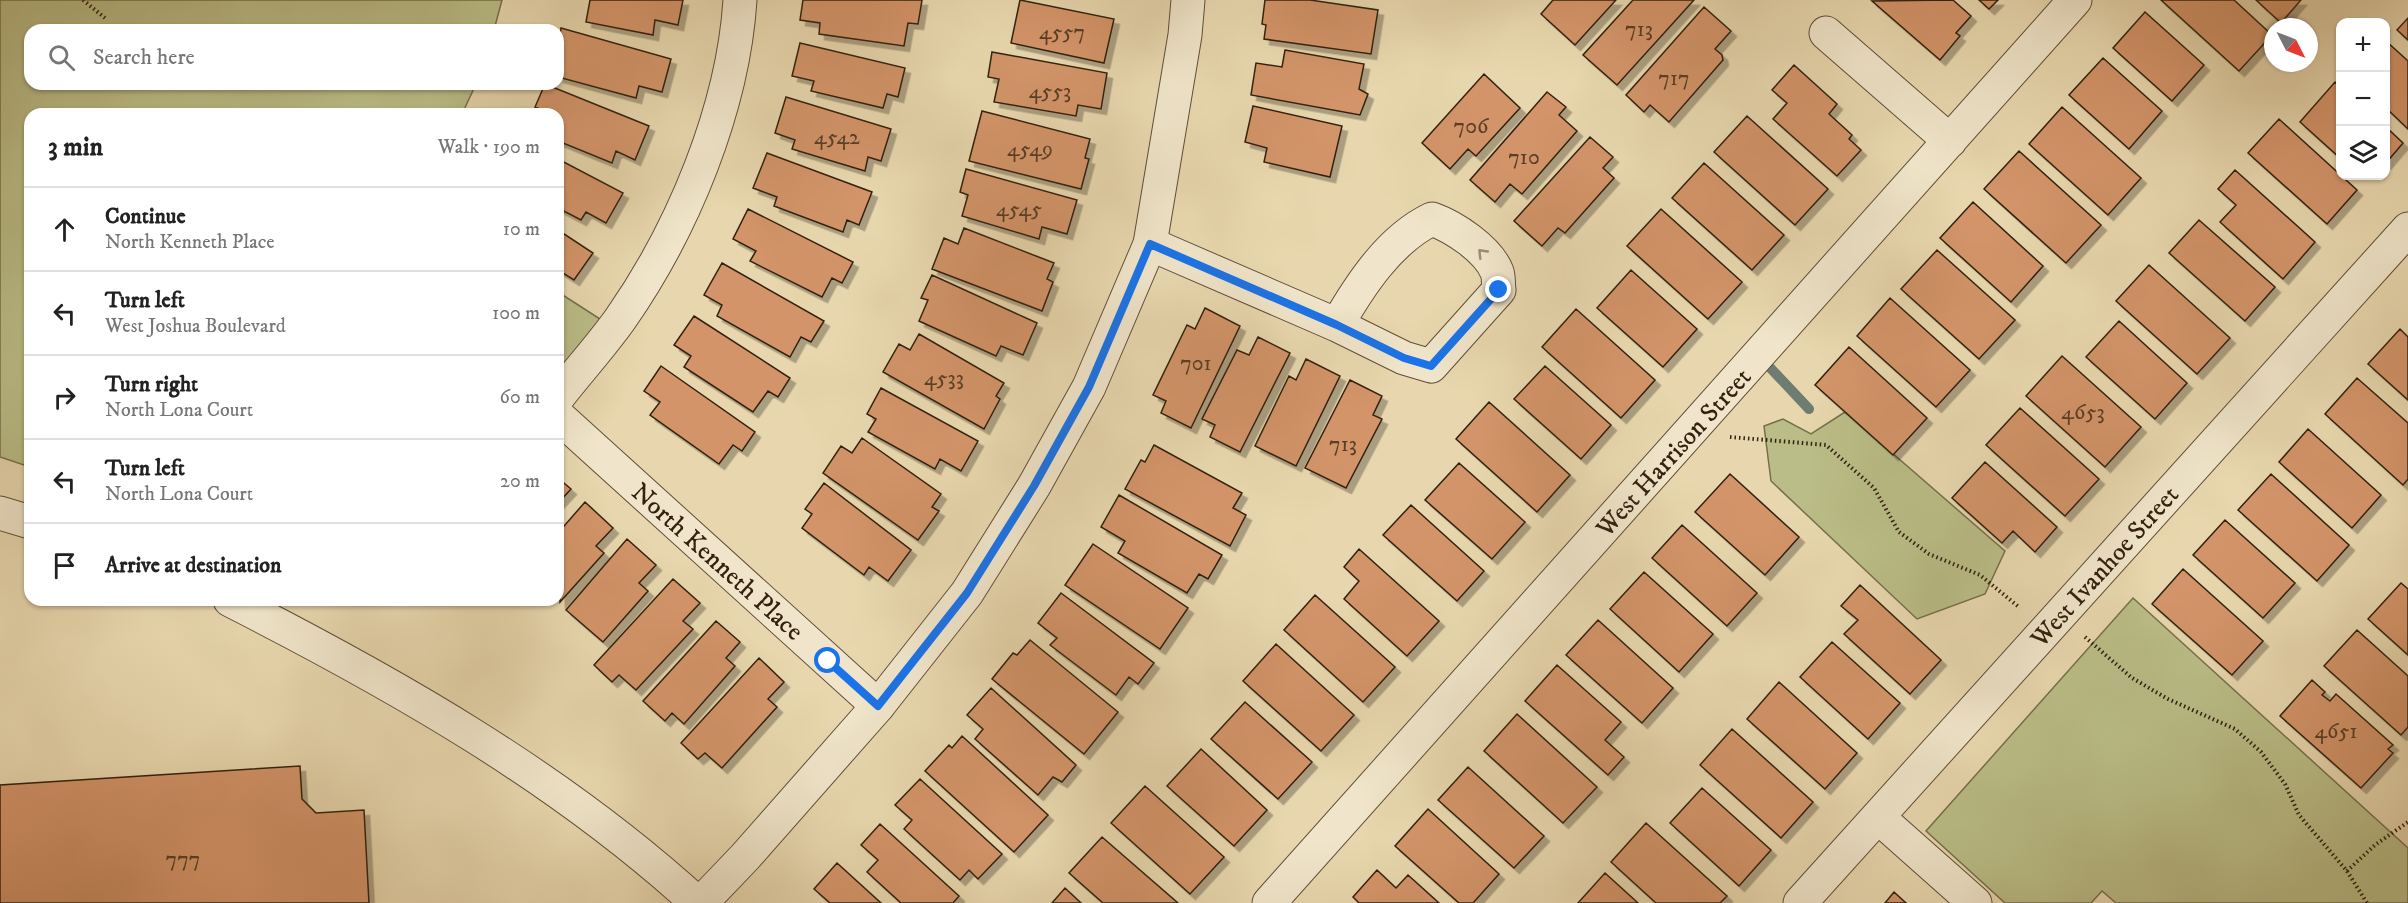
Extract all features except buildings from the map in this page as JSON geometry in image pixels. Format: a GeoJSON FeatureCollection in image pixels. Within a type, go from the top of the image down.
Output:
{"type":"FeatureCollection","features":[{"type":"Feature","properties":{"kind":"street"},"geometry":{"type":"LineString","coordinates":[[564,389],[621,318],[667,242],[705,155],[729,75],[740,0]]}},
{"type":"Feature","properties":{"kind":"street"},"geometry":{"type":"LineString","coordinates":[[701,903],[736,868],[878,706],[967,593],[1034,486],[1089,387],[1150,244],[1185,35],[1188,0]]}},
{"type":"Feature","properties":{"kind":"street","name":"West Harrison Street"},"geometry":{"type":"LineString","coordinates":[[1269,903],[2075,0]]}},
{"type":"Feature","properties":{"kind":"street"},"geometry":{"type":"LineString","coordinates":[[1826,33],[1950,141]]}},
{"type":"Feature","properties":{"kind":"street"},"geometry":{"type":"LineString","coordinates":[[1150,244],[1337,325],[1404,358],[1431,366],[1499,290],[1498,272],[1485,255],[1454,227],[1432,219],[1412,229],[1358,289],[1337,325]]}},
{"type":"Feature","properties":{"kind":"street","name":"West Ivanhoe Street"},"geometry":{"type":"LineString","coordinates":[[1800,903],[2408,229]]}},
{"type":"Feature","properties":{"kind":"street","name":"North Kenneth Place"},"geometry":{"type":"LineString","coordinates":[[564,421],[878,706]]}},
{"type":"Feature","properties":{"kind":"street"},"geometry":{"type":"LineString","coordinates":[[0,513],[24,520]]}},
{"type":"Feature","properties":{"kind":"street"},"geometry":{"type":"LineString","coordinates":[[241,606],[396,687],[458,724],[658,868],[696,903]]}},
{"type":"Feature","properties":{"kind":"street"},"geometry":{"type":"LineString","coordinates":[[1878,817],[1975,903]]}},
{"type":"Feature","properties":{"kind":"path"},"geometry":{"type":"LineString","coordinates":[[83,0],[105,18]]}},
{"type":"Feature","properties":{"kind":"path"},"geometry":{"type":"LineString","coordinates":[[1705,416],[1731,437],[1826,445],[1874,488],[1899,532],[1929,554],[1980,574],[2046,630]]}},
{"type":"Feature","properties":{"kind":"path"},"geometry":{"type":"LineString","coordinates":[[2083,636],[2132,678],[2168,699],[2235,729],[2261,752],[2285,784],[2299,815],[2347,871],[2367,903]]}},
{"type":"Feature","properties":{"kind":"path"},"geometry":{"type":"LineString","coordinates":[[2347,871],[2375,845],[2408,822]]}},
{"type":"Feature","properties":{"kind":"green space"},"geometry":{"type":"Polygon","coordinates":[[[0,0],[502,0],[496,24],[24,24],[24,90],[473,90],[465,108],[24,108],[24,465],[0,457],[0,0]]]}},
{"type":"Feature","properties":{"kind":"green space"},"geometry":{"type":"Polygon","coordinates":[[[564,296],[614,328],[564,390],[564,296]]]}},
{"type":"Feature","properties":{"kind":"green space"},"geometry":{"type":"Polygon","coordinates":[[[1845,412],[2005,551],[1985,594],[1917,619],[1771,481],[1764,426],[1783,419],[1811,434],[1845,412]]]}},
{"type":"Feature","properties":{"kind":"green space"},"geometry":{"type":"Polygon","coordinates":[[[2133,598],[2408,848],[2408,903],[2116,903],[2102,891],[2091,903],[2005,903],[1926,831],[2133,598]]]}},
{"type":"Feature","properties":{"kind":"waterway"},"geometry":{"type":"LineString","coordinates":[[1761,358],[1809,409]]}},
{"type":"Feature","properties":{"kind":"route"},"geometry":{"type":"LineString","coordinates":[[828,661],[878,706],[967,593],[1034,486],[1089,387],[1150,244],[1337,325],[1404,358],[1431,366],[1499,290]]}}]}
